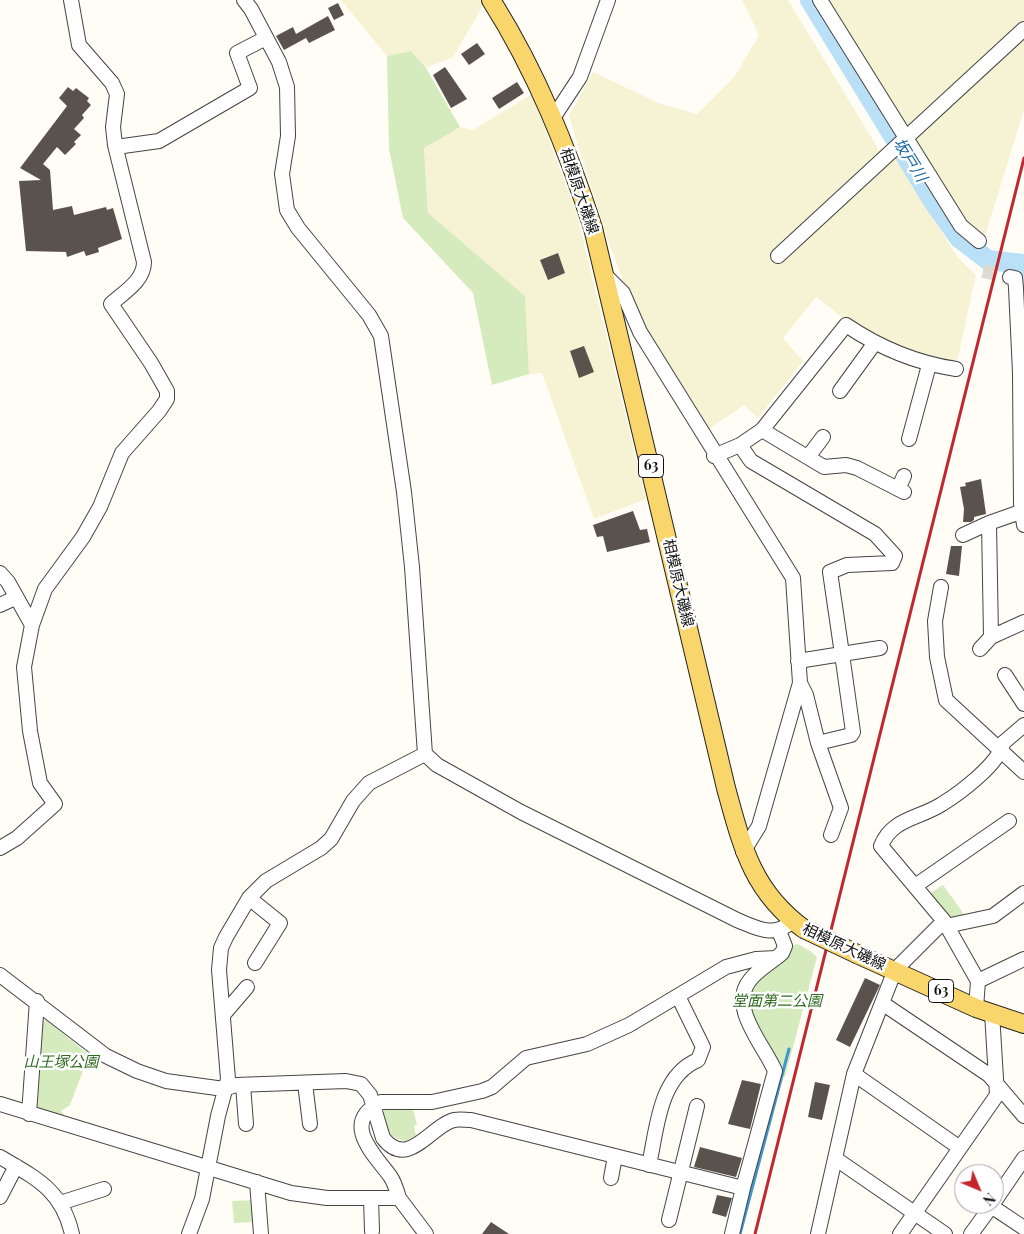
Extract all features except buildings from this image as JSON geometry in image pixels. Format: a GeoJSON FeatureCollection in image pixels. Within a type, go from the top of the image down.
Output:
{"type":"FeatureCollection","features":[{"type":"Feature","properties":{"kind":"main road","name":"相模原大磯線"},"geometry":{"type":"LineString","coordinates":[[491,0],[538,84],[582,194],[605,275],[724,779],[744,852],[765,891],[792,927],[895,970],[984,1011],[1024,1024]]}},
{"type":"Feature","properties":{"kind":"street"},"geometry":{"type":"LineString","coordinates":[[0,848],[17,838],[55,804],[40,783],[30,731],[24,667],[32,625],[45,589],[83,537],[100,507],[122,453],[160,411],[167,398],[167,391],[151,363],[111,304],[137,281],[144,271],[144,262],[116,147],[113,126],[117,94],[112,83],[79,46],[71,0]]}},
{"type":"Feature","properties":{"kind":"street"},"geometry":{"type":"LineString","coordinates":[[244,0],[251,9],[279,62],[287,87],[288,136],[282,174],[288,210],[298,228],[369,315],[381,336],[404,492],[412,567],[425,754],[437,765],[513,807],[642,874],[737,920],[764,930],[792,927],[785,946],[776,958],[749,981],[743,992],[742,1005],[750,1025],[775,1071],[732,1234]]}},
{"type":"Feature","properties":{"kind":"street"},"geometry":{"type":"LineString","coordinates":[[553,118],[580,77],[608,0]]}},
{"type":"Feature","properties":{"kind":"street"},"geometry":{"type":"LineString","coordinates":[[820,0],[960,226],[979,242]]}},
{"type":"Feature","properties":{"kind":"street"},"geometry":{"type":"LineString","coordinates":[[778,256],[1024,29]]}},
{"type":"Feature","properties":{"kind":"street"},"geometry":{"type":"LineString","coordinates":[[116,147],[159,141],[250,88],[237,53],[266,38]]}},
{"type":"Feature","properties":{"kind":"street"},"geometry":{"type":"LineString","coordinates":[[605,275],[623,292],[640,332],[714,456],[793,578],[800,683],[759,826],[744,852]]}},
{"type":"Feature","properties":{"kind":"street"},"geometry":{"type":"LineString","coordinates":[[963,535],[989,523],[1023,518],[1022,373],[1015,278],[1010,277]]}},
{"type":"Feature","properties":{"kind":"street"},"geometry":{"type":"LineString","coordinates":[[714,456],[740,445],[762,430],[846,325],[874,344],[928,365],[956,369]]}},
{"type":"Feature","properties":{"kind":"street"},"geometry":{"type":"LineString","coordinates":[[840,391],[874,344]]}},
{"type":"Feature","properties":{"kind":"street"},"geometry":{"type":"LineString","coordinates":[[909,439],[928,365]]}},
{"type":"Feature","properties":{"kind":"street"},"geometry":{"type":"LineString","coordinates":[[762,430],[824,467],[849,461],[858,468],[902,486]]}},
{"type":"Feature","properties":{"kind":"street"},"geometry":{"type":"LineString","coordinates":[[808,457],[823,437]]}},
{"type":"Feature","properties":{"kind":"street"},"geometry":{"type":"LineString","coordinates":[[740,445],[751,461],[875,534],[895,556],[892,563],[847,565],[830,572],[853,732],[852,735],[818,743]]}},
{"type":"Feature","properties":{"kind":"street"},"geometry":{"type":"LineString","coordinates":[[989,523],[991,637]]}},
{"type":"Feature","properties":{"kind":"street"},"geometry":{"type":"LineString","coordinates":[[0,573],[8,582],[15,598],[32,625]]}},
{"type":"Feature","properties":{"kind":"street"},"geometry":{"type":"LineString","coordinates":[[941,587],[935,621],[937,656],[946,700],[1024,772]]}},
{"type":"Feature","properties":{"kind":"street"},"geometry":{"type":"LineString","coordinates":[[0,605],[15,598]]}},
{"type":"Feature","properties":{"kind":"street"},"geometry":{"type":"LineString","coordinates":[[980,648],[991,637],[1024,622]]}},
{"type":"Feature","properties":{"kind":"street"},"geometry":{"type":"LineString","coordinates":[[798,661],[880,648]]}},
{"type":"Feature","properties":{"kind":"street"},"geometry":{"type":"LineString","coordinates":[[1005,674],[1024,704]]}},
{"type":"Feature","properties":{"kind":"street"},"geometry":{"type":"LineString","coordinates":[[800,683],[806,695],[818,743],[840,808],[831,835]]}},
{"type":"Feature","properties":{"kind":"street"},"geometry":{"type":"LineString","coordinates":[[900,1234],[997,1095],[997,1084],[978,981],[945,924],[881,846],[886,833],[899,824],[942,804],[978,777],[1002,752],[1003,743],[1024,725]]}},
{"type":"Feature","properties":{"kind":"street"},"geometry":{"type":"LineString","coordinates":[[189,1234],[202,1199],[224,1089],[228,1079],[219,970],[221,948],[256,889],[277,872],[322,848],[331,839],[353,801],[369,783],[425,754]]}},
{"type":"Feature","properties":{"kind":"street"},"geometry":{"type":"LineString","coordinates":[[915,886],[1009,821]]}},
{"type":"Feature","properties":{"kind":"street"},"geometry":{"type":"LineString","coordinates":[[818,1234],[854,1074],[895,970],[945,924],[993,916],[1024,893]]}},
{"type":"Feature","properties":{"kind":"street"},"geometry":{"type":"LineString","coordinates":[[250,898],[280,923],[261,959]]}},
{"type":"Feature","properties":{"kind":"street"},"geometry":{"type":"LineString","coordinates":[[426,1234],[399,1198],[391,1178],[365,1142],[362,1131],[364,1119],[367,1112],[374,1106],[382,1102],[432,1102],[482,1091],[492,1087],[526,1058],[587,1044],[629,1025],[726,966],[756,959],[776,958]]}},
{"type":"Feature","properties":{"kind":"street"},"geometry":{"type":"LineString","coordinates":[[978,981],[1024,960]]}},
{"type":"Feature","properties":{"kind":"street"},"geometry":{"type":"LineString","coordinates":[[0,974],[93,1047],[120,1063],[166,1081],[224,1089],[243,1085],[346,1081],[361,1084],[370,1095],[383,1138],[387,1143],[398,1148],[404,1149],[419,1144],[450,1121],[471,1120],[743,1188]]}},
{"type":"Feature","properties":{"kind":"street"},"geometry":{"type":"LineString","coordinates":[[223,1015],[247,987]]}},
{"type":"Feature","properties":{"kind":"street"},"geometry":{"type":"LineString","coordinates":[[649,1165],[666,1089],[686,1065],[698,1060],[703,1047],[678,996]]}},
{"type":"Feature","properties":{"kind":"street"},"geometry":{"type":"LineString","coordinates":[[29,1114],[36,1001]]}},
{"type":"Feature","properties":{"kind":"street"},"geometry":{"type":"LineString","coordinates":[[882,1003],[989,1075],[1024,1116]]}},
{"type":"Feature","properties":{"kind":"street"},"geometry":{"type":"LineString","coordinates":[[854,1074],[960,1148]]}},
{"type":"Feature","properties":{"kind":"street"},"geometry":{"type":"LineString","coordinates":[[305,1083],[310,1124]]}},
{"type":"Feature","properties":{"kind":"street"},"geometry":{"type":"LineString","coordinates":[[243,1085],[246,1124]]}},
{"type":"Feature","properties":{"kind":"street"},"geometry":{"type":"LineString","coordinates":[[0,1104],[291,1193],[327,1198],[399,1198]]}},
{"type":"Feature","properties":{"kind":"street"},"geometry":{"type":"LineString","coordinates":[[669,1220],[697,1106]]}},
{"type":"Feature","properties":{"kind":"street"},"geometry":{"type":"LineString","coordinates":[[610,1178],[615,1156]]}},
{"type":"Feature","properties":{"kind":"street"},"geometry":{"type":"LineString","coordinates":[[0,1157],[43,1182],[60,1203],[72,1234]]}},
{"type":"Feature","properties":{"kind":"street"},"geometry":{"type":"LineString","coordinates":[[836,1158],[945,1234]]}},
{"type":"Feature","properties":{"kind":"street"},"geometry":{"type":"LineString","coordinates":[[1004,1188],[1024,1158]]}},
{"type":"Feature","properties":{"kind":"street"},"geometry":{"type":"LineString","coordinates":[[0,1197],[16,1166]]}},
{"type":"Feature","properties":{"kind":"street"},"geometry":{"type":"LineString","coordinates":[[258,1182],[261,1234]]}},
{"type":"Feature","properties":{"kind":"street"},"geometry":{"type":"LineString","coordinates":[[60,1203],[104,1189]]}},
{"type":"Feature","properties":{"kind":"street"},"geometry":{"type":"LineString","coordinates":[[371,1198],[372,1232]]}},
{"type":"Feature","properties":{"kind":"street"},"geometry":{"type":"LineString","coordinates":[[1004,1213],[1024,1228]]}},
{"type":"Feature","properties":{"kind":"street"},"geometry":{"type":"LineString","coordinates":[[972,1234],[986,1214]]}},
{"type":"Feature","properties":{"kind":"shaded area"},"geometry":{"type":"Polygon","coordinates":[[[341,0],[481,0],[484,4],[453,57],[426,68],[411,51],[387,56],[341,0]]]}},
{"type":"Feature","properties":{"kind":"shaded area"},"geometry":{"type":"Polygon","coordinates":[[[742,0],[788,0],[879,150],[893,155],[958,258],[976,275],[956,366],[881,339],[847,321],[816,297],[783,338],[803,361],[758,418],[744,405],[706,431],[638,320],[606,235],[569,116],[593,72],[661,104],[697,114],[735,76],[759,35],[742,0]]]}},
{"type":"Feature","properties":{"kind":"shaded area"},"geometry":{"type":"Polygon","coordinates":[[[826,0],[1024,0],[1024,110],[985,236],[964,217],[826,0]]]}},
{"type":"Feature","properties":{"kind":"shaded area"},"geometry":{"type":"Polygon","coordinates":[[[532,94],[577,215],[646,499],[594,519],[542,373],[529,374],[525,296],[428,213],[424,147],[460,127],[473,130],[532,94]]]}},
{"type":"Feature","properties":{"kind":"green space"},"geometry":{"type":"Polygon","coordinates":[[[411,51],[426,68],[460,127],[424,148],[428,213],[525,296],[529,374],[492,385],[473,293],[403,218],[389,149],[387,56],[411,51]]]}},
{"type":"Feature","properties":{"kind":"green space"},"geometry":{"type":"Polygon","coordinates":[[[943,885],[966,917],[947,920],[927,895],[943,885]]]}},
{"type":"Feature","properties":{"kind":"green space","name":"堂面第二公園"},"geometry":{"type":"Polygon","coordinates":[[[798,944],[817,957],[785,1077],[782,1076],[769,1045],[749,1008],[749,996],[761,978],[787,957],[791,946],[798,944]]]}},
{"type":"Feature","properties":{"kind":"green space","name":"山王塚公園"},"geometry":{"type":"Polygon","coordinates":[[[46,1020],[89,1055],[70,1105],[61,1111],[70,1122],[37,1112],[33,1105],[39,1024],[46,1020]]]}},
{"type":"Feature","properties":{"kind":"green space"},"geometry":{"type":"Polygon","coordinates":[[[389,1106],[412,1106],[417,1124],[414,1126],[416,1136],[406,1141],[396,1138],[389,1132],[382,1113],[389,1106]]]}},
{"type":"Feature","properties":{"kind":"green space"},"geometry":{"type":"Polygon","coordinates":[[[256,1200],[256,1222],[234,1223],[232,1201],[256,1200]]]}},
{"type":"Feature","properties":{"kind":"waterway","name":"坂戸川"},"geometry":{"type":"LineString","coordinates":[[810,0],[933,201],[959,238],[988,260],[1023,264],[1024,289]]}},
{"type":"Feature","properties":{"kind":"waterway","name":"坂戸川"},"geometry":{"type":"LineString","coordinates":[[1023,264],[1024,257]]}},
{"type":"Feature","properties":{"kind":"waterway"},"geometry":{"type":"LineString","coordinates":[[740,1234],[789,1049]]}},
{"type":"Feature","properties":{"kind":"tunnel"},"geometry":{"type":"LineString","coordinates":[[983,271],[1010,277]]}},
{"type":"Feature","properties":{"kind":"railway"},"geometry":{"type":"LineString","coordinates":[[755,1234],[1024,158]]}}]}
